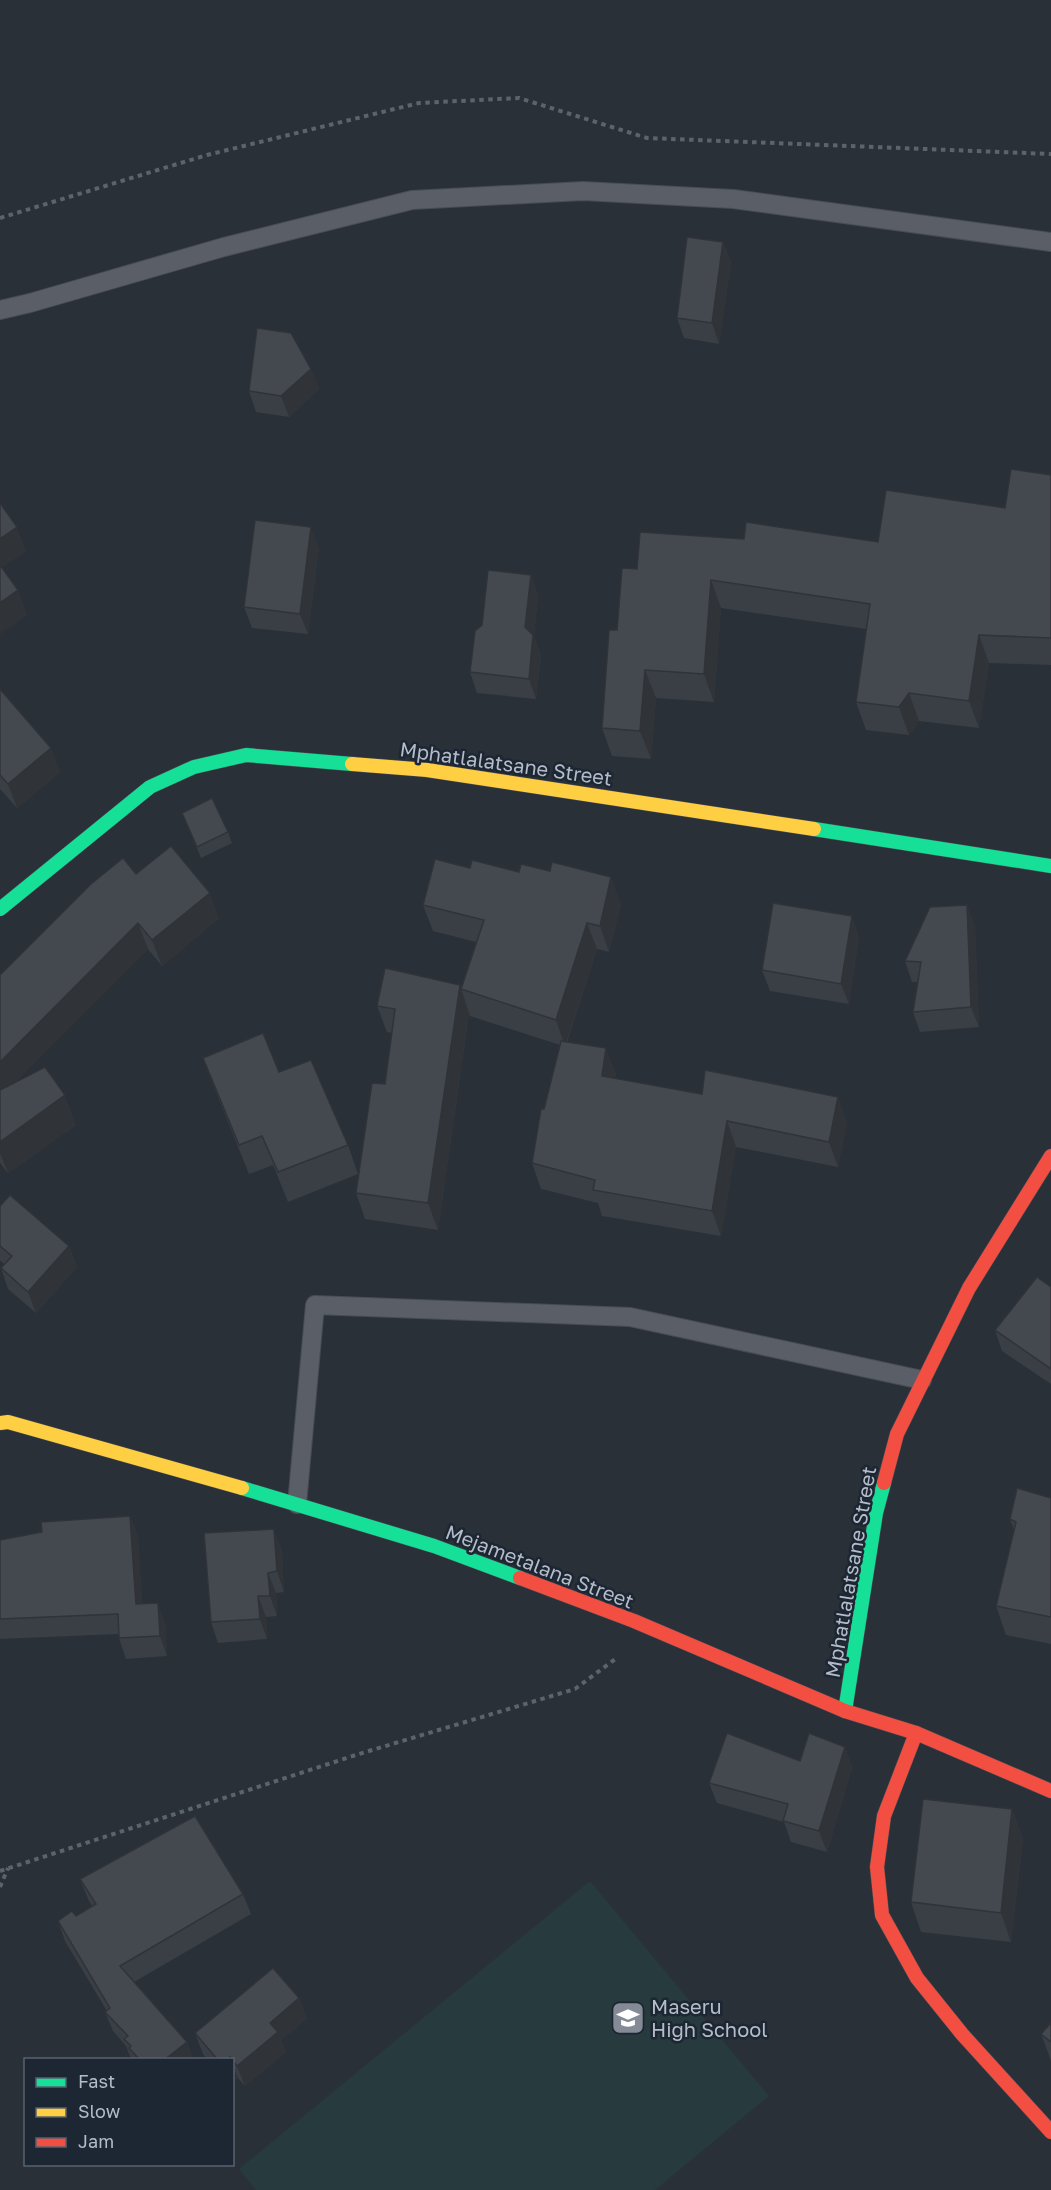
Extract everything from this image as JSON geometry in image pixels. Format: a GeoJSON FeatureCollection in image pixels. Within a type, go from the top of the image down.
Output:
{"type":"FeatureCollection","features":[{"type":"Feature","properties":{"kind":"street","name":"Mphatlalatsane Street"},"geometry":{"type":"LineString","coordinates":[[0,909],[150,787],[194,767],[246,755],[428,770],[1051,866]]}},
{"type":"Feature","properties":{"kind":"street","name":"Mphatlalatsane Street"},"geometry":{"type":"LineString","coordinates":[[845,1711],[876,1513],[897,1434],[969,1287],[1051,1156]]}},
{"type":"Feature","properties":{"kind":"street","name":"Mejametalana Street"},"geometry":{"type":"LineString","coordinates":[[0,1423],[8,1422],[297,1504],[434,1546],[634,1622],[845,1711],[916,1733],[1051,1791]]}},
{"type":"Feature","properties":{"kind":"street"},"geometry":{"type":"LineString","coordinates":[[916,1733],[884,1816],[877,1867],[882,1915],[917,1978],[962,2034],[1051,2132]]}},
{"type":"Feature","properties":{"kind":"lane"},"geometry":{"type":"LineString","coordinates":[[0,310],[224,248],[412,200],[583,191],[733,199],[1051,242]]}},
{"type":"Feature","properties":{"kind":"lane"},"geometry":{"type":"LineString","coordinates":[[297,1504],[315,1305],[630,1317],[922,1380]]}},
{"type":"Feature","properties":{"kind":"path"},"geometry":{"type":"LineString","coordinates":[[0,218],[207,155],[419,103],[519,98],[647,138],[1051,154]]}},
{"type":"Feature","properties":{"kind":"path"},"geometry":{"type":"LineString","coordinates":[[0,1870],[359,1754],[575,1689],[621,1655],[634,1622]]}},
{"type":"Feature","properties":{"kind":"path"},"geometry":{"type":"LineString","coordinates":[[0,1887],[9,1868]]}},
{"type":"Feature","properties":{"kind":"green space"},"geometry":{"type":"Polygon","coordinates":[[[590,1881],[769,2096],[655,2190],[256,2190],[239,2169],[590,1881]]]}},
{"type":"Feature","properties":{"kind":"building"},"geometry":{"type":"Polygon","coordinates":[[[687,237],[723,242],[712,323],[677,318],[687,237]]]}},
{"type":"Feature","properties":{"kind":"building"},"geometry":{"type":"Polygon","coordinates":[[[257,328],[291,333],[311,369],[281,396],[249,391],[257,328]]]}},
{"type":"Feature","properties":{"kind":"building"},"geometry":{"type":"Polygon","coordinates":[[[1011,469],[1051,475],[1051,638],[979,635],[969,701],[909,693],[899,707],[856,702],[870,604],[711,580],[704,674],[645,670],[640,731],[602,728],[609,630],[617,630],[622,568],[637,569],[640,532],[744,539],[746,522],[878,542],[886,490],[1005,508],[1011,469]]]}},
{"type":"Feature","properties":{"kind":"building"},"geometry":{"type":"Polygon","coordinates":[[[0,503],[17,527],[0,539],[0,503]]]}},
{"type":"Feature","properties":{"kind":"building"},"geometry":{"type":"Polygon","coordinates":[[[255,520],[311,527],[300,614],[244,607],[255,520]]]}},
{"type":"Feature","properties":{"kind":"building"},"geometry":{"type":"Polygon","coordinates":[[[0,565],[18,590],[0,603],[0,565]]]}},
{"type":"Feature","properties":{"kind":"building"},"geometry":{"type":"Polygon","coordinates":[[[488,570],[531,575],[525,627],[533,635],[529,679],[470,672],[475,631],[482,625],[488,570]]]}},
{"type":"Feature","properties":{"kind":"building"},"geometry":{"type":"Polygon","coordinates":[[[0,689],[51,748],[8,784],[0,775],[0,689]]]}},
{"type":"Feature","properties":{"kind":"building"},"geometry":{"type":"Polygon","coordinates":[[[212,798],[228,832],[197,847],[182,813],[212,798]]]}},
{"type":"Feature","properties":{"kind":"building"},"geometry":{"type":"Polygon","coordinates":[[[171,846],[210,893],[152,940],[138,923],[0,1062],[0,975],[91,884],[123,858],[136,874],[171,846]]]}},
{"type":"Feature","properties":{"kind":"building"},"geometry":{"type":"Polygon","coordinates":[[[435,859],[470,868],[472,860],[519,872],[521,864],[550,871],[552,862],[611,877],[600,926],[587,923],[556,1020],[461,989],[484,920],[423,905],[435,859]]]}},
{"type":"Feature","properties":{"kind":"building"},"geometry":{"type":"Polygon","coordinates":[[[773,903],[852,916],[841,984],[762,970],[773,903]]]}},
{"type":"Feature","properties":{"kind":"building"},"geometry":{"type":"Polygon","coordinates":[[[967,905],[971,1007],[913,1012],[921,962],[905,961],[930,907],[967,905]]]}},
{"type":"Feature","properties":{"kind":"building"},"geometry":{"type":"Polygon","coordinates":[[[385,968],[460,985],[428,1203],[356,1193],[372,1083],[385,1084],[395,1009],[377,1006],[385,968]]]}},
{"type":"Feature","properties":{"kind":"building"},"geometry":{"type":"Polygon","coordinates":[[[263,1033],[279,1072],[311,1060],[348,1145],[278,1172],[262,1136],[239,1145],[203,1058],[263,1033]]]}},
{"type":"Feature","properties":{"kind":"building"},"geometry":{"type":"Polygon","coordinates":[[[561,1041],[606,1048],[602,1076],[702,1094],[705,1070],[838,1097],[829,1142],[727,1121],[712,1211],[593,1190],[595,1180],[532,1163],[541,1109],[544,1109],[561,1041]]]}},
{"type":"Feature","properties":{"kind":"building"},"geometry":{"type":"Polygon","coordinates":[[[45,1067],[65,1095],[0,1142],[0,1090],[45,1067]]]}},
{"type":"Feature","properties":{"kind":"building"},"geometry":{"type":"Polygon","coordinates":[[[10,1195],[69,1246],[28,1292],[1,1268],[12,1256],[0,1246],[0,1206],[10,1195]]]}},
{"type":"Feature","properties":{"kind":"building"},"geometry":{"type":"Polygon","coordinates":[[[1037,1277],[1051,1287],[1051,1369],[995,1330],[1037,1277]]]}},
{"type":"Feature","properties":{"kind":"building"},"geometry":{"type":"Polygon","coordinates":[[[1017,1488],[1051,1498],[1051,1617],[996,1606],[1016,1522],[1010,1519],[1017,1488]]]}},
{"type":"Feature","properties":{"kind":"building"},"geometry":{"type":"Polygon","coordinates":[[[130,1516],[136,1604],[158,1603],[160,1636],[119,1638],[118,1614],[0,1619],[0,1540],[42,1532],[41,1522],[130,1516]]]}},
{"type":"Feature","properties":{"kind":"building"},"geometry":{"type":"Polygon","coordinates":[[[274,1529],[277,1571],[268,1573],[270,1596],[258,1596],[260,1619],[211,1622],[204,1533],[274,1529]]]}},
{"type":"Feature","properties":{"kind":"building"},"geometry":{"type":"Polygon","coordinates":[[[727,1733],[800,1761],[809,1733],[845,1747],[819,1831],[783,1821],[788,1804],[709,1783],[727,1733]]]}},
{"type":"Feature","properties":{"kind":"building"},"geometry":{"type":"Polygon","coordinates":[[[923,1799],[1012,1809],[1001,1913],[911,1902],[923,1799]]]}},
{"type":"Feature","properties":{"kind":"building"},"geometry":{"type":"Polygon","coordinates":[[[195,1816],[243,1894],[120,1966],[187,2042],[167,2058],[138,2058],[129,2048],[131,2046],[124,2039],[128,2036],[105,2012],[110,2008],[58,1921],[72,1911],[76,1916],[96,1904],[80,1879],[195,1816]]]}},
{"type":"Feature","properties":{"kind":"building"},"geometry":{"type":"Polygon","coordinates":[[[273,1968],[299,1998],[270,2023],[278,2032],[237,2066],[234,2058],[216,2058],[195,2033],[273,1968]]]}},
{"type":"Feature","properties":{"kind":"building"},"geometry":{"type":"Polygon","coordinates":[[[1051,2023],[1051,2042],[1041,2034],[1051,2023]]]}},
{"type":"Feature","properties":{"kind":"traffic: fast"},"geometry":{"type":"LineString","coordinates":[[0,909],[150,787],[194,767],[246,755],[352,764]]}},
{"type":"Feature","properties":{"kind":"traffic: fast"},"geometry":{"type":"LineString","coordinates":[[814,829],[1051,866]]}},
{"type":"Feature","properties":{"kind":"traffic: fast"},"geometry":{"type":"LineString","coordinates":[[845,1711],[876,1513],[884,1483]]}},
{"type":"Feature","properties":{"kind":"traffic: fast"},"geometry":{"type":"LineString","coordinates":[[242,1488],[434,1546],[520,1578]]}},
{"type":"Feature","properties":{"kind":"traffic: slow"},"geometry":{"type":"LineString","coordinates":[[352,764],[427,770],[814,829]]}},
{"type":"Feature","properties":{"kind":"traffic: slow"},"geometry":{"type":"LineString","coordinates":[[0,1423],[8,1422],[242,1488]]}},
{"type":"Feature","properties":{"kind":"traffic: jam"},"geometry":{"type":"LineString","coordinates":[[884,1483],[897,1434],[969,1288],[1051,1156]]}},
{"type":"Feature","properties":{"kind":"traffic: jam"},"geometry":{"type":"LineString","coordinates":[[520,1578],[634,1621],[845,1711],[916,1733],[1051,1791]]}},
{"type":"Feature","properties":{"kind":"traffic: jam"},"geometry":{"type":"LineString","coordinates":[[916,1733],[884,1816],[877,1867],[882,1915],[917,1978],[962,2034],[1051,2132]]}},
{"type":"Feature","properties":{"kind":"place","name":"Maseru High School"},"geometry":{"type":"Point","coordinates":[628,2018]}}]}
